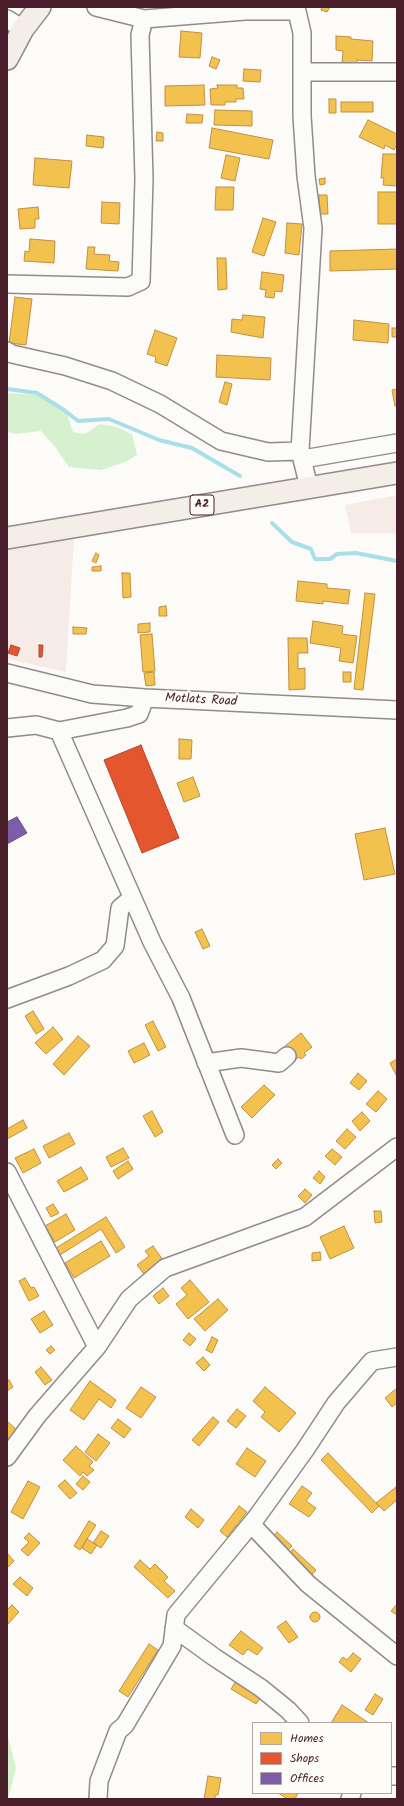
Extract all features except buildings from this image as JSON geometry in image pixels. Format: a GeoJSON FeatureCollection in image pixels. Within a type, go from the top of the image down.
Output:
{"type":"FeatureCollection","features":[{"type":"Feature","properties":{"kind":"main road"},"geometry":{"type":"LineString","coordinates":[[7,59],[15,24],[40,7]]}},
{"type":"Feature","properties":{"kind":"main road","name":"A2"},"geometry":{"type":"LineString","coordinates":[[7,538],[397,472]]}},
{"type":"Feature","properties":{"kind":"street"},"geometry":{"type":"LineString","coordinates":[[96,7],[144,19],[245,11],[297,9],[302,33],[302,116],[305,161],[313,228],[301,455],[310,487]]}},
{"type":"Feature","properties":{"kind":"street"},"geometry":{"type":"LineString","coordinates":[[7,284],[128,287],[141,281],[144,179],[140,35],[144,19]]}},
{"type":"Feature","properties":{"kind":"street"},"geometry":{"type":"LineString","coordinates":[[302,72],[397,72]]}},
{"type":"Feature","properties":{"kind":"street"},"geometry":{"type":"LineString","coordinates":[[7,351],[12,354],[66,366],[112,381],[160,404],[221,441],[268,452],[301,455],[397,443]]}},
{"type":"Feature","properties":{"kind":"street","name":"Motlats Road"},"geometry":{"type":"LineString","coordinates":[[7,673],[92,694],[145,698],[397,710]]}},
{"type":"Feature","properties":{"kind":"street"},"geometry":{"type":"LineString","coordinates":[[7,728],[36,725],[59,731],[127,718],[139,714],[145,698]]}},
{"type":"Feature","properties":{"kind":"street"},"geometry":{"type":"LineString","coordinates":[[59,731],[132,898],[181,998],[235,1135]]}},
{"type":"Feature","properties":{"kind":"street"},"geometry":{"type":"LineString","coordinates":[[7,999],[69,976],[103,960],[115,946],[120,908],[132,898]]}},
{"type":"Feature","properties":{"kind":"street"},"geometry":{"type":"LineString","coordinates":[[206,1063],[241,1058],[279,1063],[287,1056]]}},
{"type":"Feature","properties":{"kind":"street"},"geometry":{"type":"LineString","coordinates":[[7,1457],[37,1416],[97,1347],[129,1299],[165,1268],[305,1217],[397,1147]]}},
{"type":"Feature","properties":{"kind":"street"},"geometry":{"type":"LineString","coordinates":[[7,1172],[97,1347]]}},
{"type":"Feature","properties":{"kind":"street"},"geometry":{"type":"LineString","coordinates":[[98,1799],[99,1781],[118,1731],[125,1725],[172,1646],[176,1616],[251,1524],[305,1450],[336,1403],[372,1361],[397,1357]]}},
{"type":"Feature","properties":{"kind":"street"},"geometry":{"type":"LineString","coordinates":[[251,1524],[321,1595],[397,1656]]}},
{"type":"Feature","properties":{"kind":"street"},"geometry":{"type":"LineString","coordinates":[[174,1628],[261,1688],[288,1710],[299,1722]]}},
{"type":"Feature","properties":{"kind":"shaded area"},"geometry":{"type":"Polygon","coordinates":[[[397,495],[397,535],[391,533],[351,533],[345,505],[397,495]]]}},
{"type":"Feature","properties":{"kind":"shaded area"},"geometry":{"type":"Polygon","coordinates":[[[74,537],[66,672],[7,659],[7,548],[74,537]]]}},
{"type":"Feature","properties":{"kind":"green space"},"geometry":{"type":"Polygon","coordinates":[[[7,393],[37,395],[48,399],[67,414],[73,432],[85,434],[100,424],[116,427],[132,434],[137,455],[125,462],[101,470],[69,467],[55,447],[41,431],[16,434],[8,432],[7,393]]]}},
{"type":"Feature","properties":{"kind":"green space"},"geometry":{"type":"Polygon","coordinates":[[[7,1733],[16,1768],[8,1799],[7,1799],[7,1733]]]}},
{"type":"Feature","properties":{"kind":"waterway"},"geometry":{"type":"LineString","coordinates":[[7,389],[37,393],[78,421],[109,419],[159,440],[192,448],[240,476]]}},
{"type":"Feature","properties":{"kind":"waterway"},"geometry":{"type":"LineString","coordinates":[[272,523],[292,542],[311,549],[315,559],[330,559],[337,554],[356,553],[397,561]]}}]}
